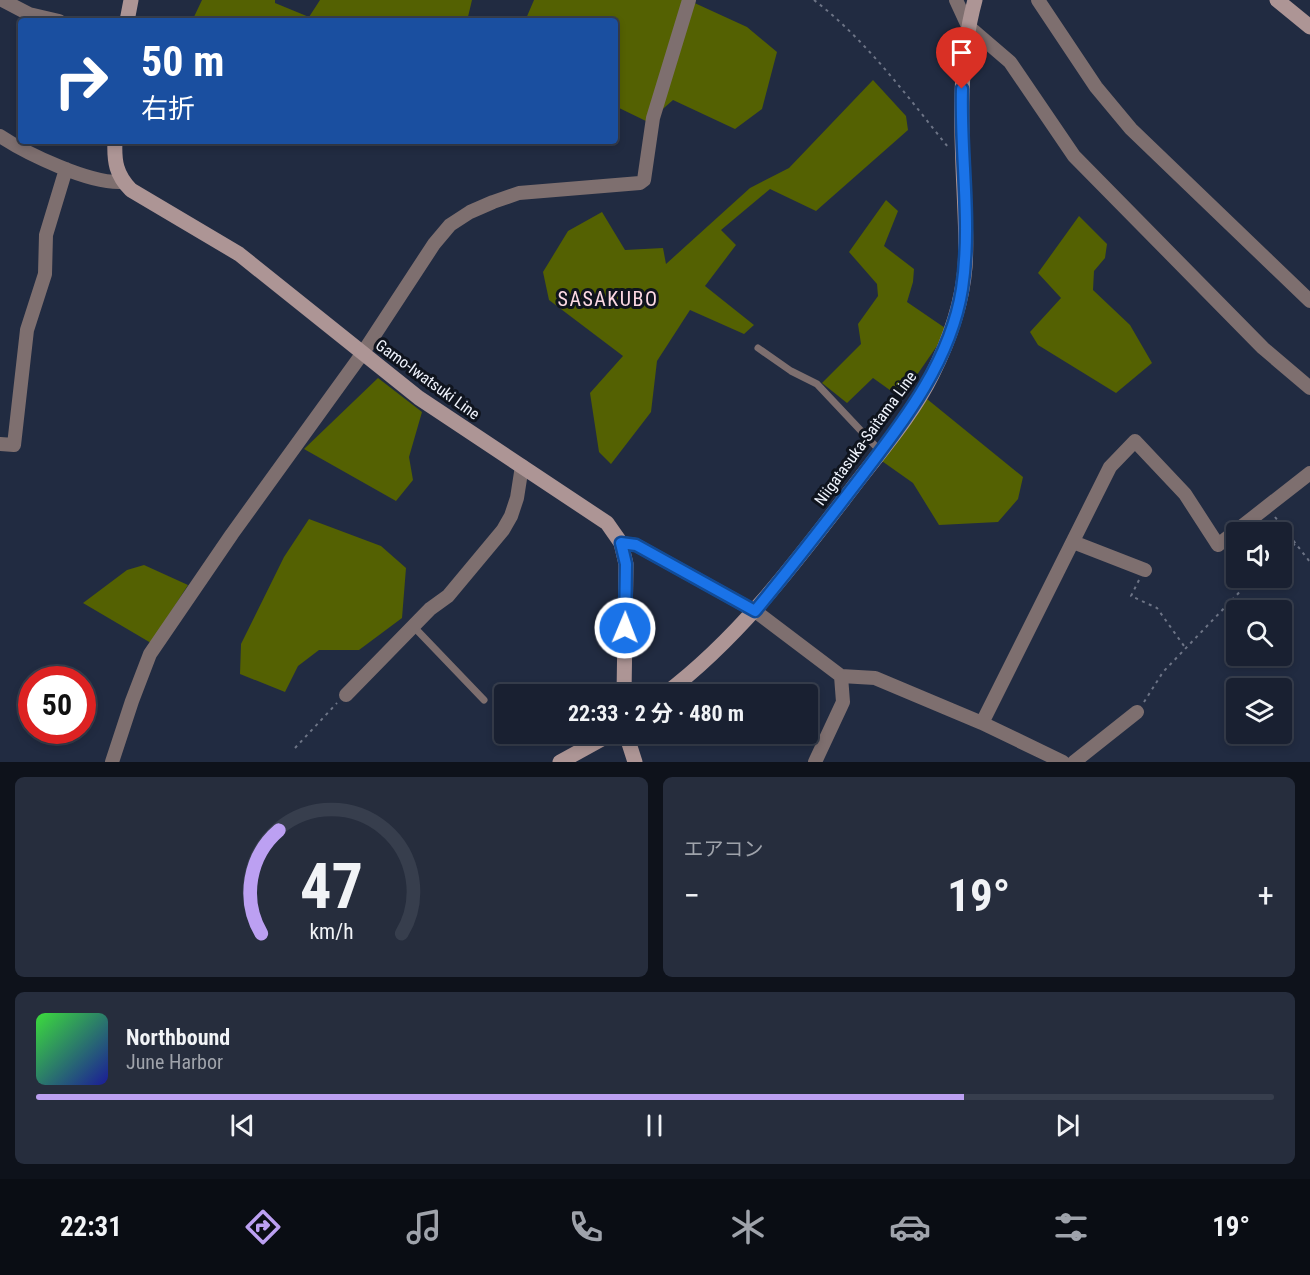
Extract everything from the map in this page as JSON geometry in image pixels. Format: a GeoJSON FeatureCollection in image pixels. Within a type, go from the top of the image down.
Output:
{"type":"FeatureCollection","features":[{"type":"Feature","properties":{"kind":"main road"},"geometry":{"type":"LineString","coordinates":[[128,18],[131,0]]}},
{"type":"Feature","properties":{"kind":"main road","name":"Niigatasuka-Saitama Line"},"geometry":{"type":"LineString","coordinates":[[677,684],[712,655],[755,611],[880,452],[932,377],[955,321],[965,266],[962,84],[968,26],[975,0]]}},
{"type":"Feature","properties":{"kind":"main road"},"geometry":{"type":"LineString","coordinates":[[1277,0],[1310,27]]}},
{"type":"Feature","properties":{"kind":"main road"},"geometry":{"type":"LineString","coordinates":[[115,144],[115,164],[122,182]]}},
{"type":"Feature","properties":{"kind":"main road","name":"Gamo-Iwatsuki Line"},"geometry":{"type":"LineString","coordinates":[[122,182],[141,196],[214,238],[261,270],[419,398],[596,514],[616,533],[626,564],[624,684]]}},
{"type":"Feature","properties":{"kind":"main road"},"geometry":{"type":"LineString","coordinates":[[560,762],[593,744]]}},
{"type":"Feature","properties":{"kind":"main road"},"geometry":{"type":"LineString","coordinates":[[629,744],[635,762]]}},
{"type":"Feature","properties":{"kind":"street"},"geometry":{"type":"LineString","coordinates":[[2,0],[29,14],[46,18]]}},
{"type":"Feature","properties":{"kind":"street"},"geometry":{"type":"LineString","coordinates":[[112,762],[150,654],[232,534],[362,354],[434,244],[450,225],[470,212],[519,194],[640,183],[644,180],[653,118],[689,0]]}},
{"type":"Feature","properties":{"kind":"street"},"geometry":{"type":"LineString","coordinates":[[956,0],[968,26],[1010,62],[1074,156],[1263,348],[1310,388]]}},
{"type":"Feature","properties":{"kind":"street"},"geometry":{"type":"LineString","coordinates":[[1038,0],[1096,87],[1131,129],[1310,301]]}},
{"type":"Feature","properties":{"kind":"street"},"geometry":{"type":"LineString","coordinates":[[0,136],[66,169],[111,182],[122,182]]}},
{"type":"Feature","properties":{"kind":"street"},"geometry":{"type":"LineString","coordinates":[[0,444],[14,445],[27,330],[45,274],[46,235],[66,169]]}},
{"type":"Feature","properties":{"kind":"street"},"geometry":{"type":"LineString","coordinates":[[982,723],[1110,467],[1134,441],[1185,494],[1218,545],[1310,473]]}},
{"type":"Feature","properties":{"kind":"street"},"geometry":{"type":"LineString","coordinates":[[346,695],[430,609],[448,596],[502,530],[511,516],[517,498],[522,466]]}},
{"type":"Feature","properties":{"kind":"street"},"geometry":{"type":"LineString","coordinates":[[1073,542],[1145,570]]}},
{"type":"Feature","properties":{"kind":"street"},"geometry":{"type":"LineString","coordinates":[[621,543],[636,545],[755,611],[841,676],[875,678],[982,723],[1064,762]]}},
{"type":"Feature","properties":{"kind":"street"},"geometry":{"type":"LineString","coordinates":[[815,762],[843,702],[841,676]]}},
{"type":"Feature","properties":{"kind":"street"},"geometry":{"type":"LineString","coordinates":[[1074,762],[1137,712]]}},
{"type":"Feature","properties":{"kind":"lane"},"geometry":{"type":"LineString","coordinates":[[758,348],[791,371],[817,384],[880,452]]}},
{"type":"Feature","properties":{"kind":"lane"},"geometry":{"type":"LineString","coordinates":[[413,626],[484,700]]}},
{"type":"Feature","properties":{"kind":"path"},"geometry":{"type":"LineString","coordinates":[[814,0],[836,17],[858,39],[963,166]]}},
{"type":"Feature","properties":{"kind":"path"},"geometry":{"type":"LineString","coordinates":[[1268,507],[1310,562]]}},
{"type":"Feature","properties":{"kind":"path"},"geometry":{"type":"LineString","coordinates":[[1145,570],[1131,596],[1157,608],[1185,647]]}},
{"type":"Feature","properties":{"kind":"path"},"geometry":{"type":"LineString","coordinates":[[1137,712],[1163,672],[1243,588]]}},
{"type":"Feature","properties":{"kind":"path"},"geometry":{"type":"LineString","coordinates":[[295,748],[346,695]]}},
{"type":"Feature","properties":{"kind":"green space"},"geometry":{"type":"Polygon","coordinates":[[[202,0],[275,0],[275,3],[309,17],[320,0],[472,0],[468,18],[193,18],[202,0]]]}},
{"type":"Feature","properties":{"kind":"green space"},"geometry":{"type":"Polygon","coordinates":[[[534,0],[688,0],[747,27],[777,52],[762,109],[735,129],[673,100],[648,122],[618,107],[618,18],[526,18],[534,0]]]}},
{"type":"Feature","properties":{"kind":"green space"},"geometry":{"type":"Polygon","coordinates":[[[873,80],[906,116],[908,130],[816,211],[770,189],[721,230],[736,245],[705,286],[754,325],[744,334],[690,310],[657,361],[651,412],[611,464],[599,452],[590,393],[623,356],[549,300],[543,272],[568,231],[602,212],[625,250],[663,248],[666,264],[750,188],[789,168],[873,80]]]}},
{"type":"Feature","properties":{"kind":"green space"},"geometry":{"type":"Polygon","coordinates":[[[886,200],[898,211],[884,246],[914,269],[907,302],[948,330],[901,398],[873,378],[847,403],[822,383],[861,344],[858,324],[878,296],[877,284],[849,252],[886,200]]]}},
{"type":"Feature","properties":{"kind":"green space"},"geometry":{"type":"Polygon","coordinates":[[[1079,216],[1107,244],[1105,258],[1094,271],[1093,290],[1130,325],[1152,363],[1116,393],[1038,345],[1030,332],[1061,298],[1038,273],[1079,216]]]}},
{"type":"Feature","properties":{"kind":"green space"},"geometry":{"type":"Polygon","coordinates":[[[378,378],[422,412],[409,457],[413,480],[396,501],[304,449],[378,378]]]}},
{"type":"Feature","properties":{"kind":"green space"},"geometry":{"type":"Polygon","coordinates":[[[927,399],[1023,477],[1018,499],[998,522],[939,525],[913,483],[879,459],[927,399]]]}},
{"type":"Feature","properties":{"kind":"green space"},"geometry":{"type":"Polygon","coordinates":[[[309,519],[381,546],[406,568],[402,618],[359,650],[319,650],[298,666],[285,692],[240,674],[241,644],[284,557],[309,519]]]}},
{"type":"Feature","properties":{"kind":"green space"},"geometry":{"type":"Polygon","coordinates":[[[144,565],[188,585],[151,643],[83,603],[127,570],[144,565]]]}},
{"type":"Feature","properties":{"kind":"district","name":"SASAKUBO"},"geometry":{"type":"Point","coordinates":[608,299]}},
{"type":"Feature","properties":{"kind":"route"},"geometry":{"type":"LineString","coordinates":[[625,628],[626,564],[621,543],[636,545],[755,611],[893,436],[932,377],[955,321],[965,266],[962,89]]}}]}
